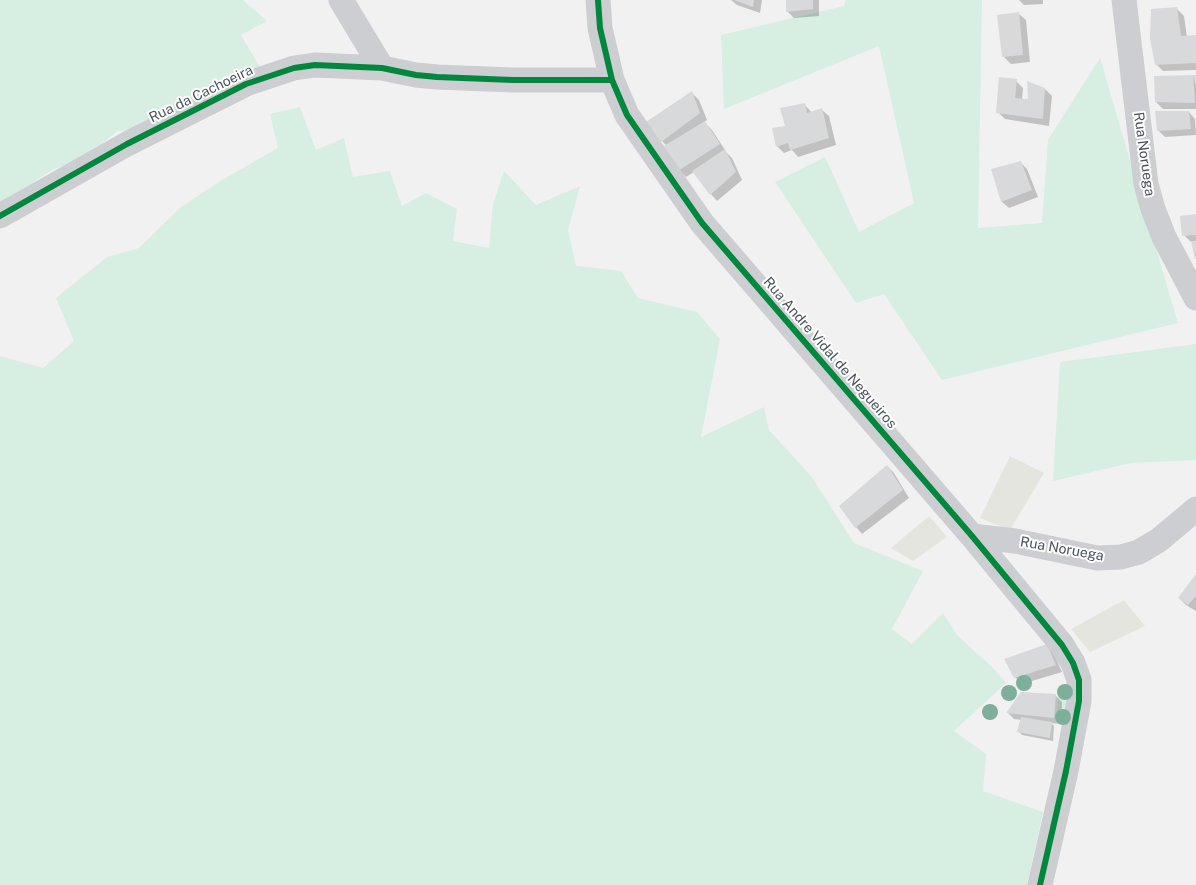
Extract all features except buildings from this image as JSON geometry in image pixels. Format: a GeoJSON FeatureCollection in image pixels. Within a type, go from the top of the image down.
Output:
{"type":"FeatureCollection","features":[{"type":"Feature","properties":{"kind":"street"},"geometry":{"type":"LineString","coordinates":[[342,0],[382,68]]}},
{"type":"Feature","properties":{"kind":"street","name":"Rua Andre Vidal de Negueiros"},"geometry":{"type":"LineString","coordinates":[[598,0],[600,28],[612,80],[627,115],[702,223],[972,536],[1062,645],[1074,663],[1079,680],[1079,701],[1066,771],[1040,885]]}},
{"type":"Feature","properties":{"kind":"street","name":"Rua Noruega"},"geometry":{"type":"LineString","coordinates":[[1124,0],[1146,184],[1164,237],[1196,298]]}},
{"type":"Feature","properties":{"kind":"street","name":"Rua da Cachoeira"},"geometry":{"type":"LineString","coordinates":[[0,216],[127,144],[246,84],[294,68],[315,65],[382,68],[437,77],[513,80],[612,80]]}},
{"type":"Feature","properties":{"kind":"street","name":"Rua Noruega"},"geometry":{"type":"LineString","coordinates":[[972,536],[1015,541],[1097,558],[1121,558],[1138,552],[1158,540],[1196,509]]}},
{"type":"Feature","properties":{"kind":"shaded area"},"geometry":{"type":"Polygon","coordinates":[[[1010,456],[1044,473],[1010,530],[980,518],[1010,456]]]}},
{"type":"Feature","properties":{"kind":"shaded area"},"geometry":{"type":"Polygon","coordinates":[[[929,516],[947,537],[913,561],[891,548],[929,516]]]}},
{"type":"Feature","properties":{"kind":"shaded area"},"geometry":{"type":"Polygon","coordinates":[[[1124,600],[1145,626],[1090,652],[1071,629],[1124,600]]]}},
{"type":"Feature","properties":{"kind":"green space"},"geometry":{"type":"Polygon","coordinates":[[[0,0],[243,0],[267,21],[241,35],[261,69],[135,130],[117,131],[89,155],[50,171],[0,203],[0,0]]]}},
{"type":"Feature","properties":{"kind":"green space"},"geometry":{"type":"Polygon","coordinates":[[[846,0],[982,0],[978,228],[1042,223],[1048,140],[1100,58],[1178,323],[942,380],[884,294],[856,303],[775,182],[825,157],[859,232],[914,203],[879,46],[724,109],[721,35],[844,6],[846,0]]]}},
{"type":"Feature","properties":{"kind":"green space"},"geometry":{"type":"Polygon","coordinates":[[[300,107],[316,150],[344,138],[353,177],[390,171],[402,206],[426,193],[457,209],[453,241],[489,248],[493,204],[504,171],[536,205],[580,186],[568,230],[576,266],[621,271],[638,298],[697,312],[720,339],[701,437],[764,407],[769,430],[811,476],[854,543],[923,571],[892,629],[912,644],[943,613],[957,635],[993,668],[1006,683],[954,731],[986,754],[983,791],[1043,812],[1027,885],[0,885],[0,356],[43,368],[74,341],[56,298],[107,257],[139,248],[181,207],[222,180],[278,148],[270,114],[300,107]]]}},
{"type":"Feature","properties":{"kind":"green space"},"geometry":{"type":"Polygon","coordinates":[[[1196,344],[1196,460],[1131,463],[1053,481],[1060,362],[1196,344]]]}},
{"type":"Feature","properties":{"kind":"green space"},"geometry":{"type":"Polygon","coordinates":[[[1069,689],[1068,725],[1057,720],[1058,690],[1069,689]]]}},
{"type":"Feature","properties":{"kind":"cycle path"},"geometry":{"type":"LineString","coordinates":[[598,0],[600,28],[612,80],[627,115],[702,223],[972,536],[1062,645],[1073,663],[1079,680],[1079,701],[1066,771],[1040,885]]}},
{"type":"Feature","properties":{"kind":"cycle path"},"geometry":{"type":"LineString","coordinates":[[0,216],[127,144],[246,84],[294,68],[315,65],[382,68],[437,77],[513,80],[612,80]]}}]}
